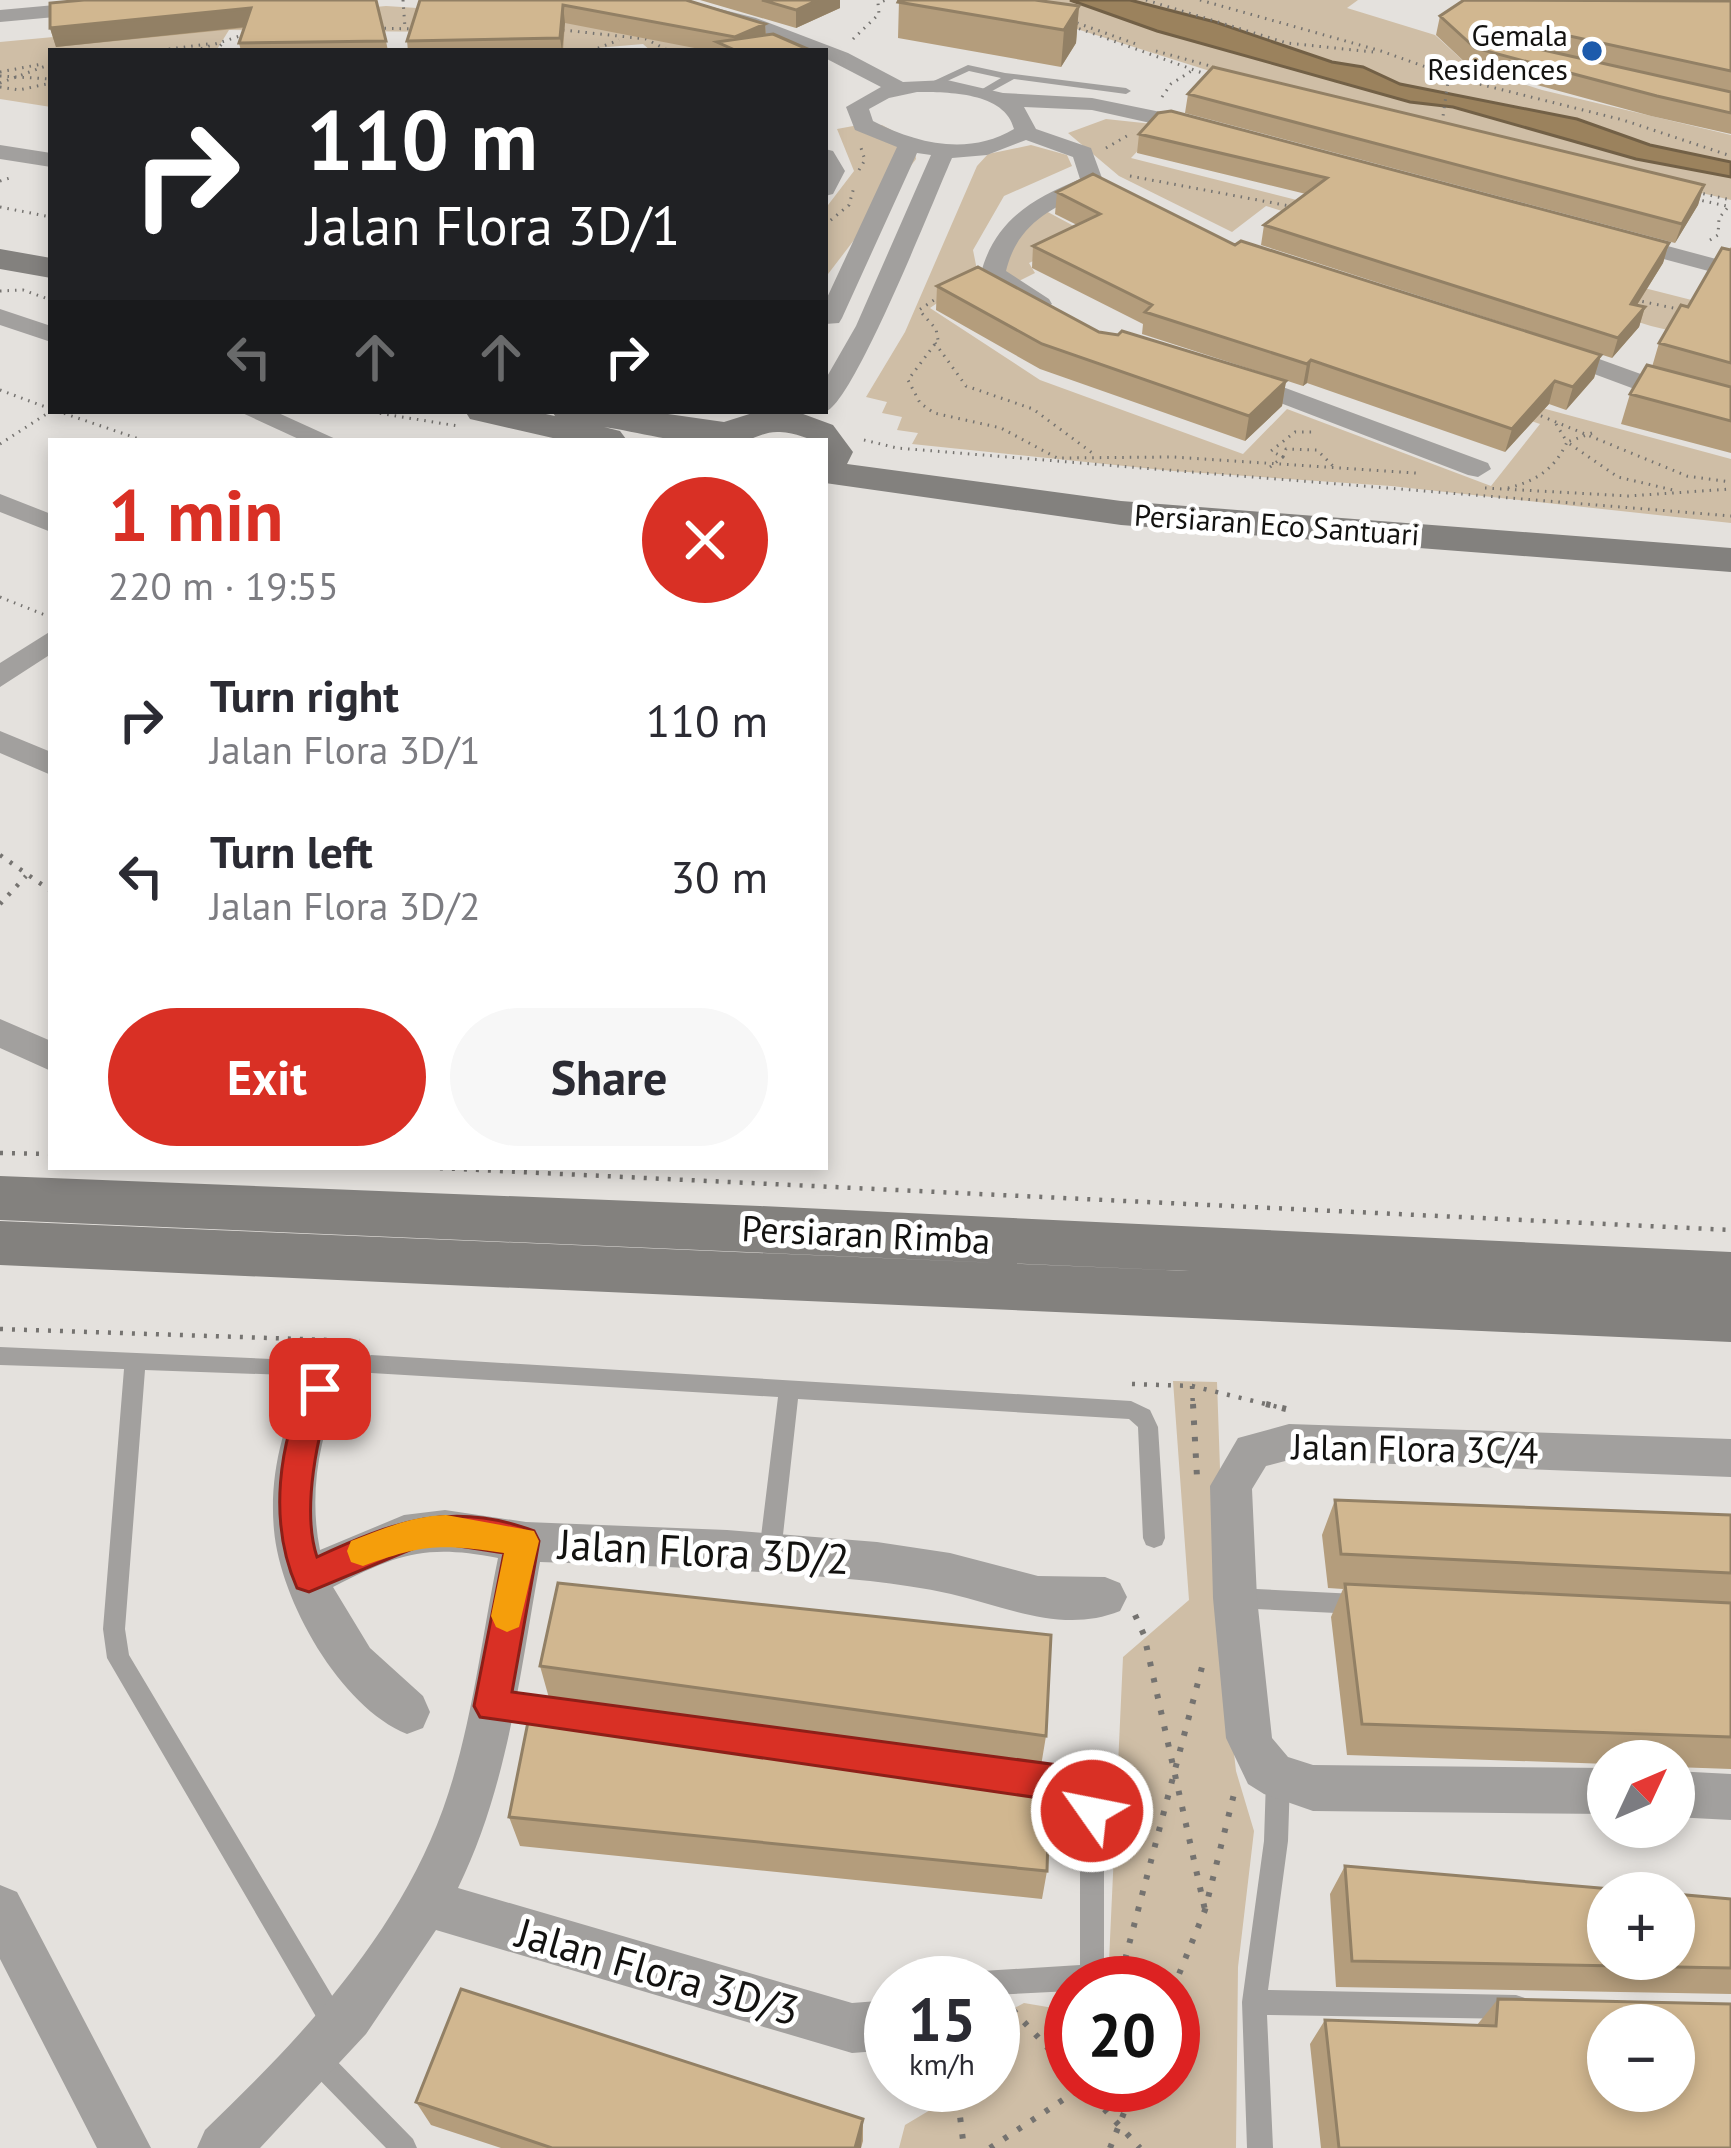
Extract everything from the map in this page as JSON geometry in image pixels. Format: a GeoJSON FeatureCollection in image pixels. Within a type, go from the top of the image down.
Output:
{"type":"FeatureCollection","features":[{"type":"Feature","properties":{"kind":"street"},"geometry":{"type":"LineString","coordinates":[[0,16],[177,0]]}},
{"type":"Feature","properties":{"kind":"street"},"geometry":{"type":"LineString","coordinates":[[652,0],[719,11],[821,48]]}},
{"type":"Feature","properties":{"kind":"street"},"geometry":{"type":"LineString","coordinates":[[828,51],[899,89]]}},
{"type":"Feature","properties":{"kind":"street"},"geometry":{"type":"LineString","coordinates":[[874,73],[863,125],[910,146],[944,150],[1018,133],[1092,104]]}},
{"type":"Feature","properties":{"kind":"street"},"geometry":{"type":"LineString","coordinates":[[831,119],[899,89],[928,86],[1092,104],[1215,131]]}},
{"type":"Feature","properties":{"kind":"street"},"geometry":{"type":"LineString","coordinates":[[991,96],[1020,112],[1018,133]]}},
{"type":"Feature","properties":{"kind":"street"},"geometry":{"type":"LineString","coordinates":[[1018,133],[1053,138],[1083,153],[1092,182],[1160,215]]}},
{"type":"Feature","properties":{"kind":"street"},"geometry":{"type":"LineString","coordinates":[[870,321],[830,318],[910,146]]}},
{"type":"Feature","properties":{"kind":"street"},"geometry":{"type":"LineString","coordinates":[[828,411],[944,150]]}},
{"type":"Feature","properties":{"kind":"street"},"geometry":{"type":"LineString","coordinates":[[0,152],[48,160]]}},
{"type":"Feature","properties":{"kind":"street"},"geometry":{"type":"LineString","coordinates":[[1071,320],[993,273],[1014,222],[1034,206],[1092,182]]}},
{"type":"Feature","properties":{"kind":"street"},"geometry":{"type":"LineString","coordinates":[[1605,236],[1731,270]]}},
{"type":"Feature","properties":{"kind":"street"},"geometry":{"type":"LineString","coordinates":[[1,263],[48,252]]}},
{"type":"Feature","properties":{"kind":"street"},"geometry":{"type":"LineString","coordinates":[[1,263],[48,268]]}},
{"type":"Feature","properties":{"kind":"street"},"geometry":{"type":"LineString","coordinates":[[0,316],[48,333]]}},
{"type":"Feature","properties":{"kind":"street"},"geometry":{"type":"LineString","coordinates":[[1532,344],[1665,392],[1731,408]]}},
{"type":"Feature","properties":{"kind":"street"},"geometry":{"type":"LineString","coordinates":[[1204,369],[1351,418],[1478,469]]}},
{"type":"Feature","properties":{"kind":"street"},"geometry":{"type":"LineString","coordinates":[[257,414],[316,438]]}},
{"type":"Feature","properties":{"kind":"street","name":"Persiaran Eco Santuari"},"geometry":{"type":"LineString","coordinates":[[587,414],[725,438],[817,434],[1123,494],[1731,538]]}},
{"type":"Feature","properties":{"kind":"street"},"geometry":{"type":"LineString","coordinates":[[477,422],[597,438]]}},
{"type":"Feature","properties":{"kind":"street","name":"Persiaran Eco Santuari"},"geometry":{"type":"LineString","coordinates":[[817,434],[1120,513],[1480,537],[1731,560]]}},
{"type":"Feature","properties":{"kind":"street"},"geometry":{"type":"LineString","coordinates":[[0,502],[48,523]]}},
{"type":"Feature","properties":{"kind":"street"},"geometry":{"type":"LineString","coordinates":[[0,677],[48,642]]}},
{"type":"Feature","properties":{"kind":"street"},"geometry":{"type":"LineString","coordinates":[[0,741],[48,764]]}},
{"type":"Feature","properties":{"kind":"street"},"geometry":{"type":"LineString","coordinates":[[0,1032],[48,1056]]}},
{"type":"Feature","properties":{"kind":"street","name":"Persiaran Rimba"},"geometry":{"type":"LineString","coordinates":[[0,1198],[760,1228],[1731,1275]]}},
{"type":"Feature","properties":{"kind":"street","name":"Persiaran Rimba"},"geometry":{"type":"LineString","coordinates":[[0,1243],[1731,1318]]}},
{"type":"Feature","properties":{"kind":"street"},"geometry":{"type":"LineString","coordinates":[[303,1378],[298,1548],[336,1633],[369,1679],[407,1712]]}},
{"type":"Feature","properties":{"kind":"street","name":"Jalan Flora 3C/4"},"geometry":{"type":"LineString","coordinates":[[1249,1738],[1235,1598],[1231,1486],[1253,1451],[1309,1442],[1731,1458]]}},
{"type":"Feature","properties":{"kind":"street","name":"Jalan Flora 3D/2"},"geometry":{"type":"LineString","coordinates":[[309,1577],[391,1538],[446,1530],[523,1541],[643,1543],[934,1570],[1058,1603],[1105,1597]]}},
{"type":"Feature","properties":{"kind":"street"},"geometry":{"type":"LineString","coordinates":[[223,2148],[327,2044],[427,1904],[468,1802],[492,1706],[523,1541]]}},
{"type":"Feature","properties":{"kind":"street"},"geometry":{"type":"LineString","coordinates":[[1249,1738],[1255,1760],[1278,1780],[1313,1787],[1587,1791]]}},
{"type":"Feature","properties":{"kind":"street"},"geometry":{"type":"LineString","coordinates":[[1695,1795],[1731,1797]]}},
{"type":"Feature","properties":{"kind":"street","name":"Jalan Flora 3D/3"},"geometry":{"type":"LineString","coordinates":[[427,1904],[853,2028],[864,2027]]}},
{"type":"Feature","properties":{"kind":"street"},"geometry":{"type":"LineString","coordinates":[[0,1910],[124,2148]]}},
{"type":"Feature","properties":{"kind":"lane"},"geometry":{"type":"LineString","coordinates":[[928,86],[968,68],[1126,91]]}},
{"type":"Feature","properties":{"kind":"lane"},"geometry":{"type":"LineString","coordinates":[[991,96],[1009,75]]}},
{"type":"Feature","properties":{"kind":"lane"},"geometry":{"type":"LineString","coordinates":[[0,1356],[135,1362],[303,1378]]}},
{"type":"Feature","properties":{"kind":"lane"},"geometry":{"type":"LineString","coordinates":[[135,1362],[114,1629],[118,1658],[327,2044],[404,2148]]}},
{"type":"Feature","properties":{"kind":"lane"},"geometry":{"type":"LineString","coordinates":[[371,1364],[1130,1411],[1143,1417],[1148,1427],[1154,1538]]}},
{"type":"Feature","properties":{"kind":"lane"},"geometry":{"type":"LineString","coordinates":[[770,1553],[789,1389]]}},
{"type":"Feature","properties":{"kind":"lane"},"geometry":{"type":"LineString","coordinates":[[1235,1598],[1377,1606]]}},
{"type":"Feature","properties":{"kind":"lane"},"geometry":{"type":"LineString","coordinates":[[492,1706],[585,1718]]}},
{"type":"Feature","properties":{"kind":"lane"},"geometry":{"type":"LineString","coordinates":[[1004,1775],[1073,1785],[1088,1795],[1092,1811],[1092,1956]]}},
{"type":"Feature","properties":{"kind":"lane"},"geometry":{"type":"LineString","coordinates":[[1260,2148],[1254,2002],[1276,1841],[1278,1780]]}},
{"type":"Feature","properties":{"kind":"lane"},"geometry":{"type":"LineString","coordinates":[[1254,2002],[1540,2008]]}},
{"type":"Feature","properties":{"kind":"path"},"geometry":{"type":"LineString","coordinates":[[403,0],[405,28]]}},
{"type":"Feature","properties":{"kind":"path"},"geometry":{"type":"LineString","coordinates":[[865,0],[886,0]]}},
{"type":"Feature","properties":{"kind":"path"},"geometry":{"type":"LineString","coordinates":[[1146,0],[1322,50],[1381,51]]}},
{"type":"Feature","properties":{"kind":"path"},"geometry":{"type":"LineString","coordinates":[[1200,0],[1584,114],[1623,120],[1731,156]]}},
{"type":"Feature","properties":{"kind":"path"},"geometry":{"type":"LineString","coordinates":[[837,54],[879,14],[878,3]]}},
{"type":"Feature","properties":{"kind":"path"},"geometry":{"type":"LineString","coordinates":[[1250,5],[1254,14]]}},
{"type":"Feature","properties":{"kind":"path"},"geometry":{"type":"LineString","coordinates":[[1210,76],[1059,19],[1226,70]]}},
{"type":"Feature","properties":{"kind":"path"},"geometry":{"type":"LineString","coordinates":[[364,28],[420,29]]}},
{"type":"Feature","properties":{"kind":"path"},"geometry":{"type":"LineString","coordinates":[[558,29],[646,39],[663,48]]}},
{"type":"Feature","properties":{"kind":"path"},"geometry":{"type":"LineString","coordinates":[[172,48],[254,33]]}},
{"type":"Feature","properties":{"kind":"path"},"geometry":{"type":"LineString","coordinates":[[593,48],[599,43],[598,34]]}},
{"type":"Feature","properties":{"kind":"path"},"geometry":{"type":"LineString","coordinates":[[598,48],[626,38]]}},
{"type":"Feature","properties":{"kind":"path"},"geometry":{"type":"LineString","coordinates":[[202,48],[227,39]]}},
{"type":"Feature","properties":{"kind":"path"},"geometry":{"type":"LineString","coordinates":[[217,48],[227,39]]}},
{"type":"Feature","properties":{"kind":"path"},"geometry":{"type":"LineString","coordinates":[[0,74],[48,64]]}},
{"type":"Feature","properties":{"kind":"path"},"geometry":{"type":"LineString","coordinates":[[0,85],[48,64]]}},
{"type":"Feature","properties":{"kind":"path"},"geometry":{"type":"LineString","coordinates":[[0,74],[48,81]]}},
{"type":"Feature","properties":{"kind":"path"},"geometry":{"type":"LineString","coordinates":[[1442,130],[1449,75]]}},
{"type":"Feature","properties":{"kind":"path"},"geometry":{"type":"LineString","coordinates":[[0,85],[19,90],[48,82]]}},
{"type":"Feature","properties":{"kind":"path"},"geometry":{"type":"LineString","coordinates":[[1102,156],[1118,145]]}},
{"type":"Feature","properties":{"kind":"path"},"geometry":{"type":"LineString","coordinates":[[1124,174],[1298,208]]}},
{"type":"Feature","properties":{"kind":"path"},"geometry":{"type":"LineString","coordinates":[[1678,188],[1730,204]]}},
{"type":"Feature","properties":{"kind":"path"},"geometry":{"type":"LineString","coordinates":[[1686,197],[1730,204]]}},
{"type":"Feature","properties":{"kind":"path"},"geometry":{"type":"LineString","coordinates":[[1703,243],[1718,235],[1719,218],[1730,204]]}},
{"type":"Feature","properties":{"kind":"path"},"geometry":{"type":"LineString","coordinates":[[0,207],[48,216]]}},
{"type":"Feature","properties":{"kind":"path"},"geometry":{"type":"LineString","coordinates":[[1,263],[23,290],[48,299]]}},
{"type":"Feature","properties":{"kind":"path"},"geometry":{"type":"LineString","coordinates":[[1626,298],[1695,317]]}},
{"type":"Feature","properties":{"kind":"path"},"geometry":{"type":"LineString","coordinates":[[935,343],[962,386],[1034,410],[1085,452],[1100,457]]}},
{"type":"Feature","properties":{"kind":"path"},"geometry":{"type":"LineString","coordinates":[[0,390],[48,408]]}},
{"type":"Feature","properties":{"kind":"path"},"geometry":{"type":"LineString","coordinates":[[0,444],[48,413]]}},
{"type":"Feature","properties":{"kind":"path"},"geometry":{"type":"LineString","coordinates":[[1534,413],[1687,476],[1731,482]]}},
{"type":"Feature","properties":{"kind":"path"},"geometry":{"type":"LineString","coordinates":[[65,414],[136,438]]}},
{"type":"Feature","properties":{"kind":"path"},"geometry":{"type":"LineString","coordinates":[[396,414],[477,422]]}},
{"type":"Feature","properties":{"kind":"path"},"geometry":{"type":"LineString","coordinates":[[1553,419],[1588,462],[1622,483],[1688,493]]}},
{"type":"Feature","properties":{"kind":"path"},"geometry":{"type":"LineString","coordinates":[[1283,457],[1271,452],[1295,432],[1316,432]]}},
{"type":"Feature","properties":{"kind":"path"},"geometry":{"type":"LineString","coordinates":[[1502,490],[1542,478],[1562,458],[1568,442],[1592,433]]}},
{"type":"Feature","properties":{"kind":"path"},"geometry":{"type":"LineString","coordinates":[[817,434],[897,448],[1152,472],[1731,516]]}},
{"type":"Feature","properties":{"kind":"path"},"geometry":{"type":"LineString","coordinates":[[1270,467],[1286,448],[1317,450],[1336,469]]}},
{"type":"Feature","properties":{"kind":"path"},"geometry":{"type":"LineString","coordinates":[[0,597],[48,617]]}},
{"type":"Feature","properties":{"kind":"path"},"geometry":{"type":"LineString","coordinates":[[0,855],[48,889]]}},
{"type":"Feature","properties":{"kind":"path"},"geometry":{"type":"LineString","coordinates":[[0,904],[26,876]]}},
{"type":"Feature","properties":{"kind":"path"},"geometry":{"type":"LineString","coordinates":[[0,1153],[48,1154]]}},
{"type":"Feature","properties":{"kind":"path"},"geometry":{"type":"LineString","coordinates":[[479,1170],[1731,1230]]}},
{"type":"Feature","properties":{"kind":"path"},"geometry":{"type":"LineString","coordinates":[[1192,1386],[1198,1498]]}},
{"type":"Feature","properties":{"kind":"path"},"geometry":{"type":"LineString","coordinates":[[1105,1597],[1125,1604],[1144,1635],[1205,1910]]}},
{"type":"Feature","properties":{"kind":"path"},"geometry":{"type":"LineString","coordinates":[[1129,1956],[1206,1653]]}},
{"type":"Feature","properties":{"kind":"path"},"geometry":{"type":"LineString","coordinates":[[1186,1956],[1205,1910],[1249,1738]]}},
{"type":"Feature","properties":{"kind":"path"},"geometry":{"type":"LineString","coordinates":[[1020,2017],[1044,2043]]}},
{"type":"Feature","properties":{"kind":"path"},"geometry":{"type":"LineString","coordinates":[[959,2112],[964,2148]]}},
{"type":"Feature","properties":{"kind":"path"},"geometry":{"type":"LineString","coordinates":[[990,2148],[1044,2112]]}},
{"type":"Feature","properties":{"kind":"path"},"geometry":{"type":"LineString","coordinates":[[1107,2112],[1140,2148]]}},
{"type":"Feature","properties":{"kind":"path"},"geometry":{"type":"LineString","coordinates":[[1110,2148],[1124,2112]]}},
{"type":"Feature","properties":{"kind":"shaded area"},"geometry":{"type":"Polygon","coordinates":[[[985,0],[1358,0],[1347,8],[1435,35],[1470,67],[1542,90],[1731,135],[1731,200],[1270,90],[985,0]]]}},
{"type":"Feature","properties":{"kind":"shaded area"},"geometry":{"type":"Polygon","coordinates":[[[1070,0],[1130,0],[1215,22],[1332,62],[1363,67],[1400,84],[1577,119],[1650,145],[1731,162],[1731,177],[1636,159],[1453,107],[1410,102],[1157,31],[1070,0]]]}},
{"type":"Feature","properties":{"kind":"shaded area"},"geometry":{"type":"Polygon","coordinates":[[[386,6],[587,22],[695,48],[648,48],[643,44],[562,48],[562,33],[229,30],[218,48],[48,48],[48,107],[0,99],[0,42],[386,6]]]}},
{"type":"Feature","properties":{"kind":"shaded area"},"geometry":{"type":"Polygon","coordinates":[[[1106,119],[1162,125],[1131,158],[1731,310],[1731,345],[1651,326],[1266,206],[1232,232],[1119,176],[1068,133],[1106,119]]]}},
{"type":"Feature","properties":{"kind":"shaded area"},"geometry":{"type":"Polygon","coordinates":[[[882,125],[914,142],[916,159],[828,274],[828,205],[854,171],[837,129],[882,125]]]}},
{"type":"Feature","properties":{"kind":"shaded area"},"geometry":{"type":"Polygon","coordinates":[[[1031,145],[1067,155],[1072,166],[1004,196],[973,250],[978,275],[930,308],[1040,380],[1243,454],[1287,409],[1491,486],[1540,424],[1162,292],[1072,243],[1029,263],[1035,273],[1017,282],[1002,269],[1005,251],[1044,210],[1182,284],[1542,408],[1731,459],[1731,523],[1391,486],[1173,471],[912,444],[918,433],[897,430],[902,417],[882,413],[887,402],[866,397],[905,332],[977,166],[988,154],[1031,145]]]}},
{"type":"Feature","properties":{"kind":"shaded area"},"geometry":{"type":"Polygon","coordinates":[[[1173,1381],[1217,1382],[1228,1700],[1236,1771],[1254,1831],[1238,1967],[1236,2148],[899,2148],[905,2125],[927,2112],[1020,2112],[1020,2005],[1024,2003],[1044,2006],[1044,2112],[1200,2112],[1200,1956],[1109,1956],[1123,1657],[1189,1600],[1173,1381]]]}},
{"type":"Feature","properties":{"kind":"building"},"geometry":{"type":"Polygon","coordinates":[[[376,0],[386,41],[239,43],[251,8],[50,28],[50,3],[376,0]]]}},
{"type":"Feature","properties":{"kind":"building"},"geometry":{"type":"Polygon","coordinates":[[[420,0],[686,0],[765,24],[735,37],[563,5],[560,38],[407,41],[420,0]]]}},
{"type":"Feature","properties":{"kind":"building"},"geometry":{"type":"Polygon","coordinates":[[[762,0],[818,0],[796,10],[762,0]]]}},
{"type":"Feature","properties":{"kind":"building"},"geometry":{"type":"Polygon","coordinates":[[[899,0],[1035,0],[1079,6],[1064,30],[899,0]]]}},
{"type":"Feature","properties":{"kind":"building","name":"Gemala Residences"},"geometry":{"type":"Polygon","coordinates":[[[1464,0],[1731,1],[1731,71],[1542,30],[1530,33],[1530,47],[1731,92],[1731,113],[1475,48],[1440,16],[1464,0]]]}},
{"type":"Feature","properties":{"kind":"building"},"geometry":{"type":"Polygon","coordinates":[[[773,34],[805,48],[730,48],[717,42],[773,34]]]}},
{"type":"Feature","properties":{"kind":"building"},"geometry":{"type":"Polygon","coordinates":[[[1213,67],[1704,185],[1682,224],[1188,94],[1213,67]]]}},
{"type":"Feature","properties":{"kind":"building"},"geometry":{"type":"Polygon","coordinates":[[[1171,111],[1669,243],[1631,304],[1645,307],[1618,338],[1264,225],[1327,178],[1139,134],[1158,113],[1171,111]]]}},
{"type":"Feature","properties":{"kind":"building"},"geometry":{"type":"Polygon","coordinates":[[[1093,174],[1235,245],[1241,241],[1601,355],[1573,387],[1555,381],[1512,429],[1311,360],[1307,364],[1145,312],[1152,305],[1033,246],[1100,214],[1057,192],[1093,174]]]}},
{"type":"Feature","properties":{"kind":"building"},"geometry":{"type":"Polygon","coordinates":[[[1722,248],[1731,250],[1731,363],[1659,343],[1681,305],[1688,307],[1722,248]]]}},
{"type":"Feature","properties":{"kind":"building"},"geometry":{"type":"Polygon","coordinates":[[[978,267],[1099,332],[1118,335],[1122,331],[1286,381],[1249,416],[1042,344],[937,286],[978,267]]]}},
{"type":"Feature","properties":{"kind":"building"},"geometry":{"type":"Polygon","coordinates":[[[1647,365],[1731,387],[1731,421],[1630,394],[1647,365]]]}},
{"type":"Feature","properties":{"kind":"building"},"geometry":{"type":"Polygon","coordinates":[[[1335,1500],[1731,1515],[1731,1573],[1341,1554],[1335,1500]]]}},
{"type":"Feature","properties":{"kind":"building"},"geometry":{"type":"Polygon","coordinates":[[[558,1583],[1051,1635],[1046,1736],[540,1666],[558,1583]]]}},
{"type":"Feature","properties":{"kind":"building"},"geometry":{"type":"Polygon","coordinates":[[[1345,1584],[1731,1603],[1731,1737],[1362,1724],[1345,1584]]]}},
{"type":"Feature","properties":{"kind":"building"},"geometry":{"type":"Polygon","coordinates":[[[533,1697],[1050,1767],[1047,1871],[509,1817],[533,1697]]]}},
{"type":"Feature","properties":{"kind":"building"},"geometry":{"type":"Polygon","coordinates":[[[1345,1866],[1587,1887],[1587,1965],[1352,1961],[1345,1866]]]}},
{"type":"Feature","properties":{"kind":"building"},"geometry":{"type":"Polygon","coordinates":[[[1695,1896],[1731,1899],[1731,1968],[1695,1967],[1695,1896]]]}},
{"type":"Feature","properties":{"kind":"building"},"geometry":{"type":"Polygon","coordinates":[[[461,1989],[863,2119],[855,2148],[552,2148],[416,2102],[461,1989]]]}},
{"type":"Feature","properties":{"kind":"building"},"geometry":{"type":"Polygon","coordinates":[[[1498,1999],[1731,2004],[1731,2148],[1339,2148],[1325,2020],[1496,2026],[1498,1999]]]}},
{"type":"Feature","properties":{"kind":"slow traffic"},"geometry":{"type":"LineString","coordinates":[[363,1551],[419,1531],[523,1541],[507,1616]]}},
{"type":"Feature","properties":{"kind":"place","name":"Gemala Residences"},"geometry":{"type":"Point","coordinates":[1592,51]}},
{"type":"Feature","properties":{"kind":"route"},"geometry":{"type":"LineString","coordinates":[[320,1389],[304,1422],[296,1508],[298,1548],[309,1577],[391,1538],[419,1531],[523,1541],[492,1706],[1073,1785],[1088,1795],[1092,1811]]}}]}
